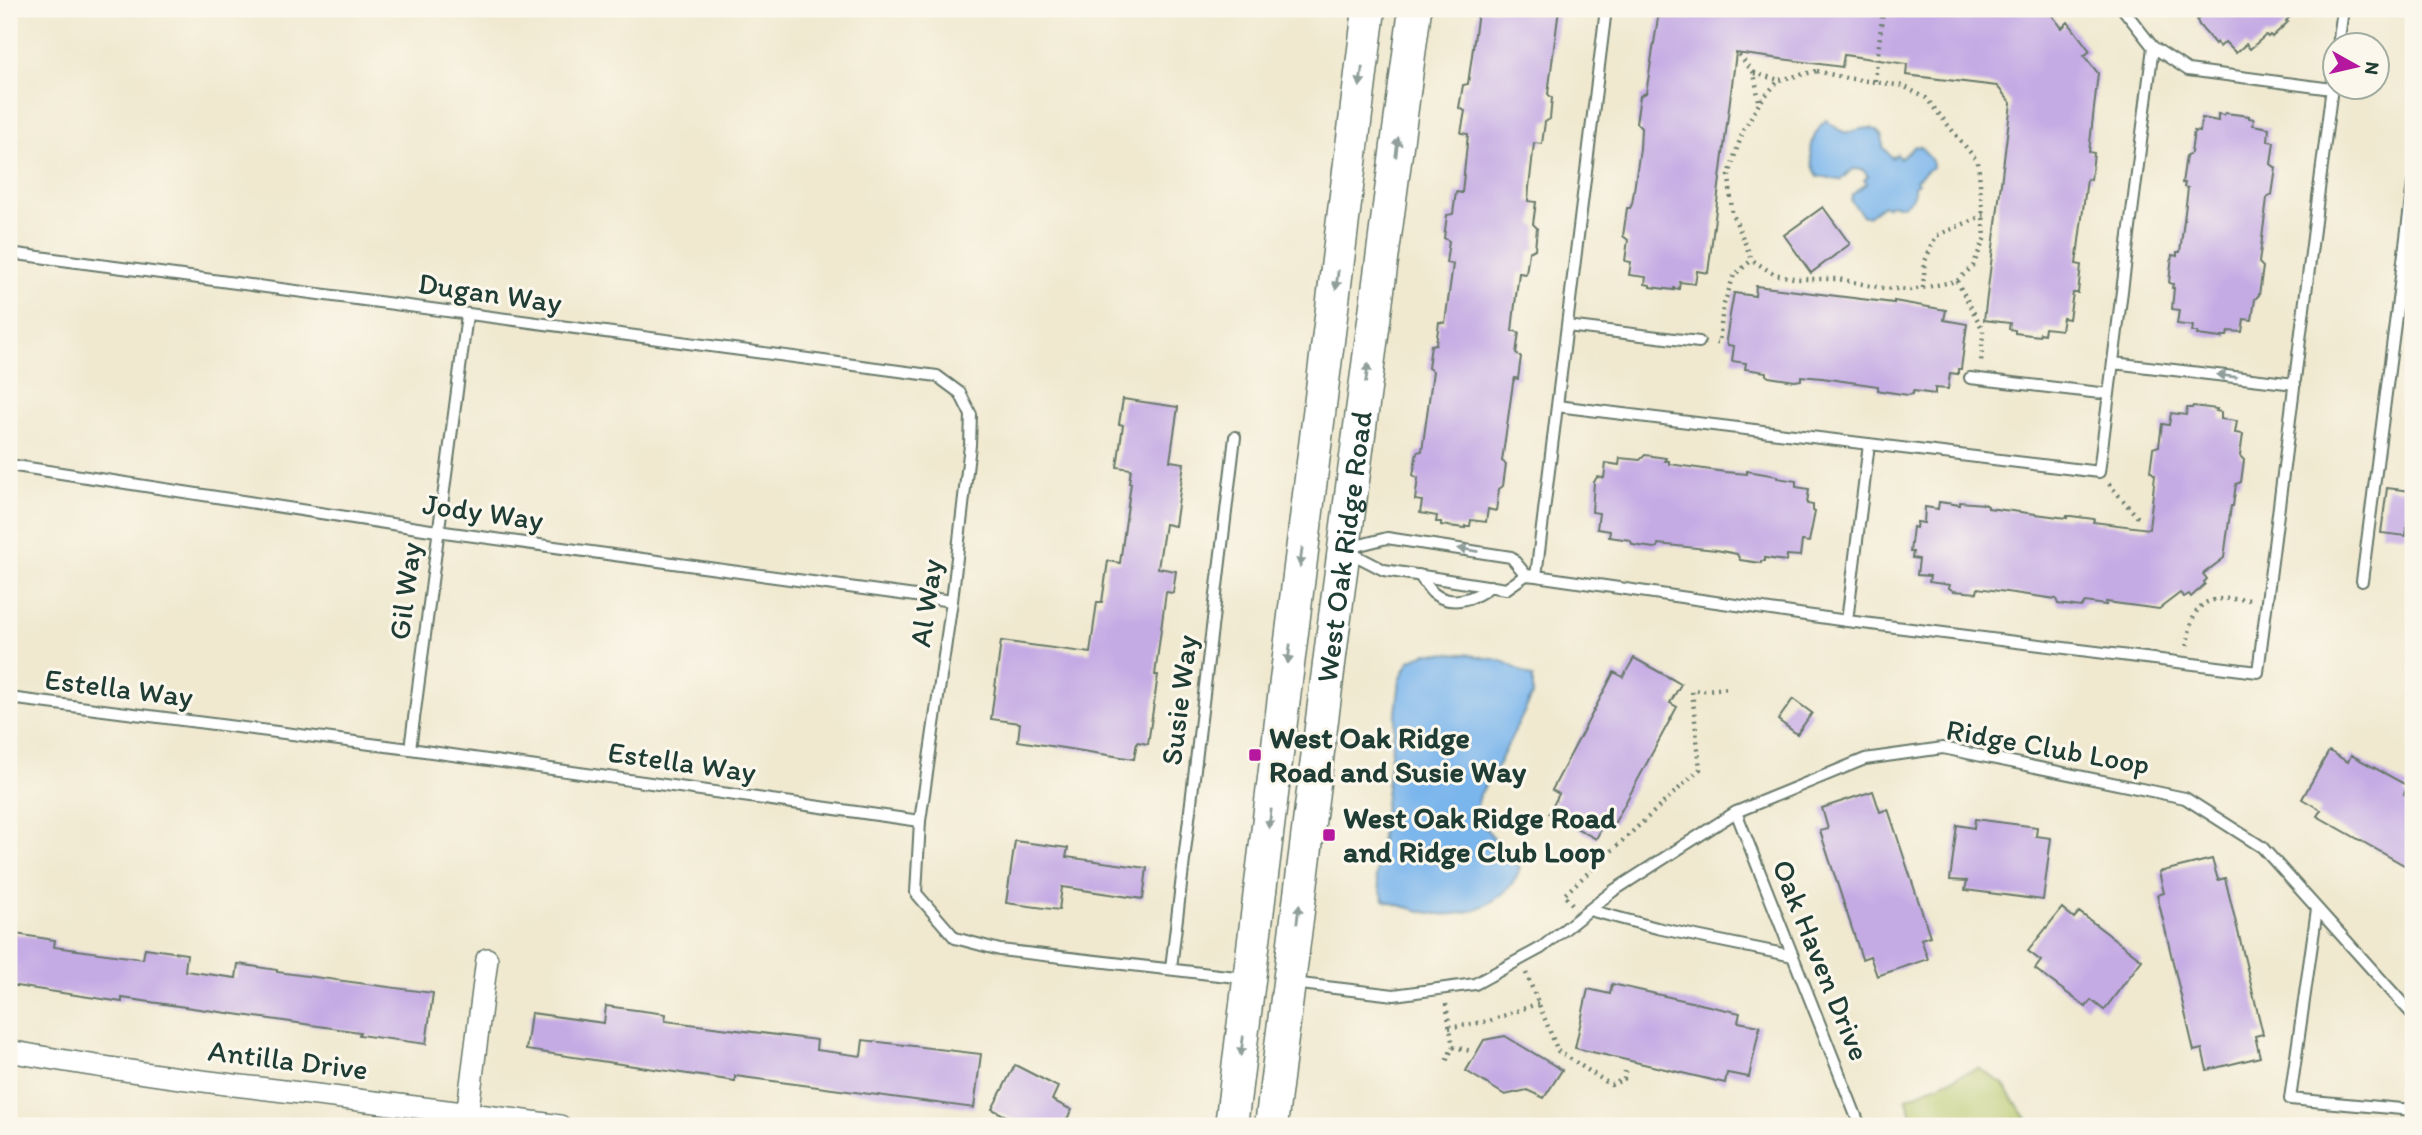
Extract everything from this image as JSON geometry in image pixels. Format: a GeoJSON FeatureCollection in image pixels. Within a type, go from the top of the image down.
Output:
{"type":"FeatureCollection","features":[{"type":"Feature","properties":{"kind":"street","name":"West Oak Ridge Road"},"geometry":{"type":"LineString","coordinates":[[1231,1126],[1369,9]]}},
{"type":"Feature","properties":{"kind":"street","name":"West Oak Ridge Road"},"geometry":{"type":"LineString","coordinates":[[1271,1126],[1415,9]]}},
{"type":"Feature","properties":{"kind":"street"},"geometry":{"type":"LineString","coordinates":[[467,1119],[487,958]]}},
{"type":"Feature","properties":{"kind":"street"},"geometry":{"type":"LineString","coordinates":[[1251,979],[1290,982]]}},
{"type":"Feature","properties":{"kind":"street","name":"Antilla Drive"},"geometry":{"type":"LineString","coordinates":[[9,1051],[89,1066],[467,1119],[560,1126]]}},
{"type":"Feature","properties":{"kind":"lane"},"geometry":{"type":"LineString","coordinates":[[1531,576],[1557,406],[1606,9]]}},
{"type":"Feature","properties":{"kind":"lane"},"geometry":{"type":"LineString","coordinates":[[2125,9],[2153,47],[2188,71],[2320,88]]}},
{"type":"Feature","properties":{"kind":"lane"},"geometry":{"type":"LineString","coordinates":[[2340,32],[2343,9]]}},
{"type":"Feature","properties":{"kind":"lane"},"geometry":{"type":"LineString","coordinates":[[1557,406],[2099,472],[2153,47]]}},
{"type":"Feature","properties":{"kind":"lane"},"geometry":{"type":"LineString","coordinates":[[1344,550],[1384,570],[1506,589],[1531,576],[1847,621],[2258,672],[2330,102]]}},
{"type":"Feature","properties":{"kind":"lane"},"geometry":{"type":"LineString","coordinates":[[2362,581],[2410,225],[2413,183]]}},
{"type":"Feature","properties":{"kind":"lane","name":"Dugan Way"},"geometry":{"type":"LineString","coordinates":[[9,253],[937,376],[960,393]]}},
{"type":"Feature","properties":{"kind":"lane","name":"Gil Way"},"geometry":{"type":"LineString","coordinates":[[410,749],[467,315]]}},
{"type":"Feature","properties":{"kind":"lane"},"geometry":{"type":"LineString","coordinates":[[1567,326],[1699,342]]}},
{"type":"Feature","properties":{"kind":"lane"},"geometry":{"type":"LineString","coordinates":[[2113,363],[2295,384]]}},
{"type":"Feature","properties":{"kind":"lane"},"geometry":{"type":"LineString","coordinates":[[1975,379],[2109,394]]}},
{"type":"Feature","properties":{"kind":"lane","name":"Al Way"},"geometry":{"type":"LineString","coordinates":[[920,821],[970,445],[971,415],[960,393]]}},
{"type":"Feature","properties":{"kind":"lane","name":"Susie Way"},"geometry":{"type":"LineString","coordinates":[[1171,968],[1235,437]]}},
{"type":"Feature","properties":{"kind":"lane"},"geometry":{"type":"LineString","coordinates":[[1847,621],[1870,444]]}},
{"type":"Feature","properties":{"kind":"lane","name":"Jody Way"},"geometry":{"type":"LineString","coordinates":[[9,466],[437,531],[951,601]]}},
{"type":"Feature","properties":{"kind":"lane"},"geometry":{"type":"LineString","coordinates":[[1344,550],[1387,538],[1511,556],[1531,576]]}},
{"type":"Feature","properties":{"kind":"lane"},"geometry":{"type":"LineString","coordinates":[[1419,575],[1434,594],[1447,600],[1480,595],[1490,586]]}},
{"type":"Feature","properties":{"kind":"lane","name":"Estella Way"},"geometry":{"type":"LineString","coordinates":[[9,698],[410,749],[920,821]]}},
{"type":"Feature","properties":{"kind":"lane","name":"Ridge Club Loop"},"geometry":{"type":"LineString","coordinates":[[1290,982],[1394,995],[1475,984],[1541,948],[1613,891],[1736,812],[1865,759],[1943,748],[2185,798],[2262,847],[2413,1015]]}},
{"type":"Feature","properties":{"kind":"lane","name":"Oak Haven Drive"},"geometry":{"type":"LineString","coordinates":[[1736,812],[1860,1126]]}},
{"type":"Feature","properties":{"kind":"lane"},"geometry":{"type":"LineString","coordinates":[[920,821],[916,892],[955,938],[1000,950],[1251,979]]}},
{"type":"Feature","properties":{"kind":"lane"},"geometry":{"type":"LineString","coordinates":[[2317,909],[2290,1098],[2413,1111]]}},
{"type":"Feature","properties":{"kind":"lane"},"geometry":{"type":"LineString","coordinates":[[1586,912],[1793,956]]}},
{"type":"Feature","properties":{"kind":"path"},"geometry":{"type":"LineString","coordinates":[[1875,81],[1883,9]]}},
{"type":"Feature","properties":{"kind":"path"},"geometry":{"type":"LineString","coordinates":[[1739,55],[1754,73],[1760,102]]}},
{"type":"Feature","properties":{"kind":"path"},"geometry":{"type":"LineString","coordinates":[[1754,73],[1779,80],[1817,71],[1903,86],[1926,98],[1978,162],[1984,237],[1973,266],[1957,281],[1912,290],[1883,288],[1838,279],[1798,279],[1774,274],[1752,260],[1732,212],[1729,176],[1744,129],[1760,102],[1779,80]]}},
{"type":"Feature","properties":{"kind":"path"},"geometry":{"type":"LineString","coordinates":[[1923,288],[1924,261],[1936,236],[1984,215]]}},
{"type":"Feature","properties":{"kind":"path"},"geometry":{"type":"LineString","coordinates":[[1699,342],[1719,344],[1723,307],[1734,275],[1752,260]]}},
{"type":"Feature","properties":{"kind":"path"},"geometry":{"type":"LineString","coordinates":[[1957,281],[1983,330],[1975,379]]}},
{"type":"Feature","properties":{"kind":"path"},"geometry":{"type":"LineString","coordinates":[[2099,472],[2140,520]]}},
{"type":"Feature","properties":{"kind":"path"},"geometry":{"type":"LineString","coordinates":[[2200,595],[2205,602]]}},
{"type":"Feature","properties":{"kind":"path"},"geometry":{"type":"LineString","coordinates":[[2185,663],[2194,613],[2205,602],[2218,598],[2267,602]]}},
{"type":"Feature","properties":{"kind":"path"},"geometry":{"type":"LineString","coordinates":[[1586,912],[1564,895],[1700,769],[1692,691],[1731,688]]}},
{"type":"Feature","properties":{"kind":"path"},"geometry":{"type":"LineString","coordinates":[[1520,960],[1558,1051],[1611,1085],[1624,1079],[1625,1071]]}},
{"type":"Feature","properties":{"kind":"path"},"geometry":{"type":"LineString","coordinates":[[1444,988],[1452,1047],[1446,1061]]}},
{"type":"Feature","properties":{"kind":"path"},"geometry":{"type":"LineString","coordinates":[[1449,1028],[1489,1021],[1539,1003]]}},
{"type":"Feature","properties":{"kind":"path"},"geometry":{"type":"LineString","coordinates":[[1452,1047],[1471,1051]]}},
{"type":"Feature","properties":{"kind":"green space"},"geometry":{"type":"Polygon","coordinates":[[[1978,1068],[2002,1083],[2027,1119],[2028,1126],[1916,1126],[1906,1098],[1978,1068]]]}},
{"type":"Feature","properties":{"kind":"water"},"geometry":{"type":"Polygon","coordinates":[[[1826,120],[1845,132],[1872,128],[1881,136],[1883,147],[1892,158],[1897,154],[1900,158],[1915,146],[1921,147],[1932,161],[1932,167],[1916,180],[1918,183],[1914,186],[1911,199],[1901,205],[1883,205],[1868,216],[1863,216],[1851,201],[1852,195],[1867,183],[1864,180],[1868,176],[1863,170],[1853,169],[1840,180],[1818,177],[1811,154],[1816,133],[1826,120]]]}},
{"type":"Feature","properties":{"kind":"water"},"geometry":{"type":"Polygon","coordinates":[[[1426,653],[1465,654],[1503,661],[1533,678],[1533,694],[1498,765],[1479,796],[1475,816],[1520,868],[1515,879],[1498,897],[1463,913],[1424,912],[1384,900],[1376,878],[1400,680],[1409,661],[1426,653]]]}},
{"type":"Feature","properties":{"kind":"building"},"geometry":{"type":"Polygon","coordinates":[[[1480,9],[1559,9],[1548,94],[1552,98],[1550,119],[1545,122],[1542,144],[1534,143],[1529,188],[1528,201],[1536,202],[1533,224],[1537,228],[1535,249],[1529,252],[1526,274],[1519,273],[1515,304],[1512,331],[1519,332],[1516,354],[1521,357],[1518,379],[1515,378],[1513,383],[1502,461],[1506,464],[1503,486],[1499,489],[1496,511],[1488,509],[1486,522],[1471,520],[1470,526],[1465,528],[1441,525],[1441,522],[1436,522],[1437,516],[1420,513],[1422,501],[1415,500],[1418,478],[1413,475],[1417,452],[1422,451],[1433,371],[1428,368],[1431,345],[1436,344],[1439,322],[1445,323],[1453,264],[1446,263],[1449,241],[1444,238],[1447,215],[1453,214],[1456,192],[1462,193],[1468,134],[1461,133],[1465,111],[1459,108],[1463,85],[1468,84],[1480,9]]]}},
{"type":"Feature","properties":{"kind":"building"},"geometry":{"type":"Polygon","coordinates":[[[1670,9],[2047,9],[2062,28],[2068,22],[2090,51],[2084,56],[2098,73],[2089,152],[2094,153],[2091,180],[2087,179],[2076,264],[2081,265],[2078,293],[2073,293],[2069,319],[2063,318],[2061,330],[2045,328],[2044,334],[2040,333],[2039,336],[2015,333],[2015,330],[2009,329],[2010,323],[1984,320],[2011,103],[1997,86],[1906,75],[1907,64],[1844,55],[1842,67],[1736,53],[1708,273],[1697,271],[1695,284],[1680,282],[1679,289],[1674,290],[1650,287],[1645,284],[1646,277],[1629,275],[1631,262],[1625,261],[1628,240],[1623,236],[1627,208],[1632,204],[1640,149],[1641,128],[1636,123],[1640,96],[1646,93],[1658,18],[1670,9]]]}},
{"type":"Feature","properties":{"kind":"building"},"geometry":{"type":"Polygon","coordinates":[[[2209,9],[2297,9],[2272,37],[2266,35],[2250,49],[2246,44],[2236,53],[2225,42],[2220,47],[2217,42],[2215,44],[2199,25],[2197,20],[2209,9]]]}},
{"type":"Feature","properties":{"kind":"building"},"geometry":{"type":"Polygon","coordinates":[[[2218,114],[2249,116],[2254,119],[2253,125],[2269,128],[2268,141],[2274,142],[2271,164],[2276,168],[2272,195],[2267,198],[2259,263],[2263,267],[2252,320],[2244,319],[2242,332],[2228,331],[2227,336],[2222,338],[2197,335],[2198,332],[2192,332],[2193,326],[2177,324],[2179,310],[2172,309],[2174,288],[2173,284],[2169,283],[2172,255],[2177,256],[2177,252],[2180,252],[2188,188],[2182,183],[2186,156],[2191,153],[2194,131],[2200,132],[2202,118],[2218,121],[2218,114]]]}},
{"type":"Feature","properties":{"kind":"building"},"geometry":{"type":"Polygon","coordinates":[[[1823,207],[1850,244],[1811,273],[1784,235],[1823,207]]]}},
{"type":"Feature","properties":{"kind":"building"},"geometry":{"type":"Polygon","coordinates":[[[1756,286],[1894,301],[1946,310],[1944,320],[1967,324],[1961,369],[1958,369],[1958,374],[1950,373],[1948,389],[1935,388],[1935,394],[1913,391],[1913,394],[1908,395],[1878,390],[1878,386],[1801,376],[1801,380],[1795,381],[1769,377],[1766,372],[1745,369],[1746,363],[1732,361],[1734,346],[1728,345],[1726,340],[1734,293],[1755,296],[1756,286]]]}},
{"type":"Feature","properties":{"kind":"building"},"geometry":{"type":"Polygon","coordinates":[[[1123,399],[1178,407],[1170,461],[1184,463],[1175,526],[1165,524],[1158,568],[1176,571],[1173,593],[1166,592],[1148,744],[1137,742],[1134,759],[1018,741],[1020,723],[991,719],[1001,641],[1090,653],[1097,602],[1102,602],[1108,561],[1120,563],[1131,483],[1131,469],[1117,467],[1123,425],[1119,424],[1123,399]]]}},
{"type":"Feature","properties":{"kind":"building"},"geometry":{"type":"Polygon","coordinates":[[[2193,406],[2217,409],[2216,411],[2221,412],[2221,419],[2237,421],[2235,433],[2243,434],[2240,456],[2244,460],[2241,482],[2236,484],[2231,506],[2224,558],[2203,574],[2207,579],[2205,584],[2191,597],[2189,594],[2184,597],[2180,593],[2159,609],[2106,602],[2106,605],[2085,602],[2081,607],[2058,604],[2056,599],[1978,588],[1977,593],[1954,591],[1949,588],[1950,585],[1929,582],[1930,576],[1917,575],[1919,559],[1912,558],[1913,552],[1910,552],[1913,527],[1916,528],[1917,522],[1924,523],[1925,507],[1938,509],[1939,502],[1984,504],[1988,508],[2094,519],[2093,522],[2149,529],[2155,475],[2150,471],[2153,448],[2159,446],[2162,424],[2169,425],[2171,413],[2186,415],[2187,408],[2193,406]]]}},
{"type":"Feature","properties":{"kind":"building"},"geometry":{"type":"Polygon","coordinates":[[[1645,455],[1666,458],[1665,461],[1669,461],[1669,464],[1747,474],[1747,471],[1796,481],[1796,487],[1809,489],[1807,504],[1813,505],[1815,512],[1809,542],[1802,541],[1800,556],[1787,555],[1786,561],[1765,558],[1761,563],[1740,560],[1737,554],[1716,550],[1658,544],[1658,547],[1654,548],[1609,537],[1610,531],[1597,529],[1599,513],[1592,512],[1594,482],[1597,477],[1604,478],[1606,463],[1619,465],[1620,458],[1640,460],[1645,455]]]}},
{"type":"Feature","properties":{"kind":"building"},"geometry":{"type":"Polygon","coordinates":[[[2387,488],[2411,491],[2406,536],[2381,533],[2387,488]]]}},
{"type":"Feature","properties":{"kind":"building"},"geometry":{"type":"Polygon","coordinates":[[[1634,658],[1681,684],[1670,703],[1677,707],[1614,824],[1606,820],[1596,839],[1549,813],[1559,794],[1552,790],[1614,672],[1623,677],[1634,658]]]}},
{"type":"Feature","properties":{"kind":"building"},"geometry":{"type":"Polygon","coordinates":[[[1793,699],[1812,713],[1797,734],[1778,720],[1793,699]]]}},
{"type":"Feature","properties":{"kind":"building"},"geometry":{"type":"Polygon","coordinates":[[[2329,751],[2348,762],[2351,755],[2408,786],[2404,794],[2413,799],[2413,870],[2317,816],[2321,810],[2302,799],[2329,751]]]}},
{"type":"Feature","properties":{"kind":"building"},"geometry":{"type":"Polygon","coordinates":[[[1873,791],[1880,812],[1888,809],[1930,936],[1921,939],[1928,959],[1877,976],[1870,956],[1862,959],[1820,831],[1828,829],[1822,808],[1873,791]]]}},
{"type":"Feature","properties":{"kind":"building"},"geometry":{"type":"Polygon","coordinates":[[[1975,819],[2037,827],[2036,836],[2051,838],[2043,900],[1965,890],[1967,881],[1950,880],[1957,825],[1974,828],[1975,819]]]}},
{"type":"Feature","properties":{"kind":"building"},"geometry":{"type":"Polygon","coordinates":[[[1015,841],[1068,848],[1066,857],[1147,868],[1143,899],[1062,887],[1059,910],[1006,903],[1015,841]]]}},
{"type":"Feature","properties":{"kind":"building"},"geometry":{"type":"Polygon","coordinates":[[[2212,859],[2218,880],[2225,878],[2263,1034],[2255,1036],[2260,1057],[2207,1070],[2202,1049],[2194,1051],[2157,895],[2164,893],[2159,872],[2212,859]]]}},
{"type":"Feature","properties":{"kind":"building"},"geometry":{"type":"Polygon","coordinates":[[[2062,908],[2074,918],[2079,912],[2142,960],[2104,1010],[2091,1000],[2086,1007],[2035,969],[2041,961],[2028,951],[2062,908]]]}},
{"type":"Feature","properties":{"kind":"building"},"geometry":{"type":"Polygon","coordinates":[[[9,933],[55,940],[54,947],[143,959],[145,948],[187,954],[185,971],[236,978],[238,964],[277,972],[433,993],[426,1044],[122,998],[122,1002],[9,985],[9,933]]]}},
{"type":"Feature","properties":{"kind":"building"},"geometry":{"type":"Polygon","coordinates":[[[1612,984],[1740,1013],[1738,1022],[1760,1026],[1749,1077],[1727,1073],[1725,1083],[1575,1048],[1588,989],[1610,994],[1612,984]]]}},
{"type":"Feature","properties":{"kind":"building"},"geometry":{"type":"Polygon","coordinates":[[[606,1006],[666,1014],[665,1021],[817,1040],[816,1050],[861,1056],[863,1040],[981,1054],[974,1108],[735,1076],[735,1081],[526,1050],[531,1013],[604,1023],[606,1006]]]}},
{"type":"Feature","properties":{"kind":"building"},"geometry":{"type":"Polygon","coordinates":[[[1505,1036],[1562,1070],[1544,1098],[1527,1090],[1505,1095],[1466,1071],[1484,1040],[1505,1036]]]}},
{"type":"Feature","properties":{"kind":"building"},"geometry":{"type":"Polygon","coordinates":[[[1015,1065],[1058,1087],[1052,1100],[1072,1110],[1063,1126],[1026,1126],[992,1109],[1015,1065]]]}},
{"type":"Feature","properties":{"kind":"place","name":"West Oak Ridge Road and Susie Way"},"geometry":{"type":"Point","coordinates":[1255,755]}},
{"type":"Feature","properties":{"kind":"place","name":"West Oak Ridge Road and Ridge Club Loop"},"geometry":{"type":"Point","coordinates":[1329,835]}}]}
